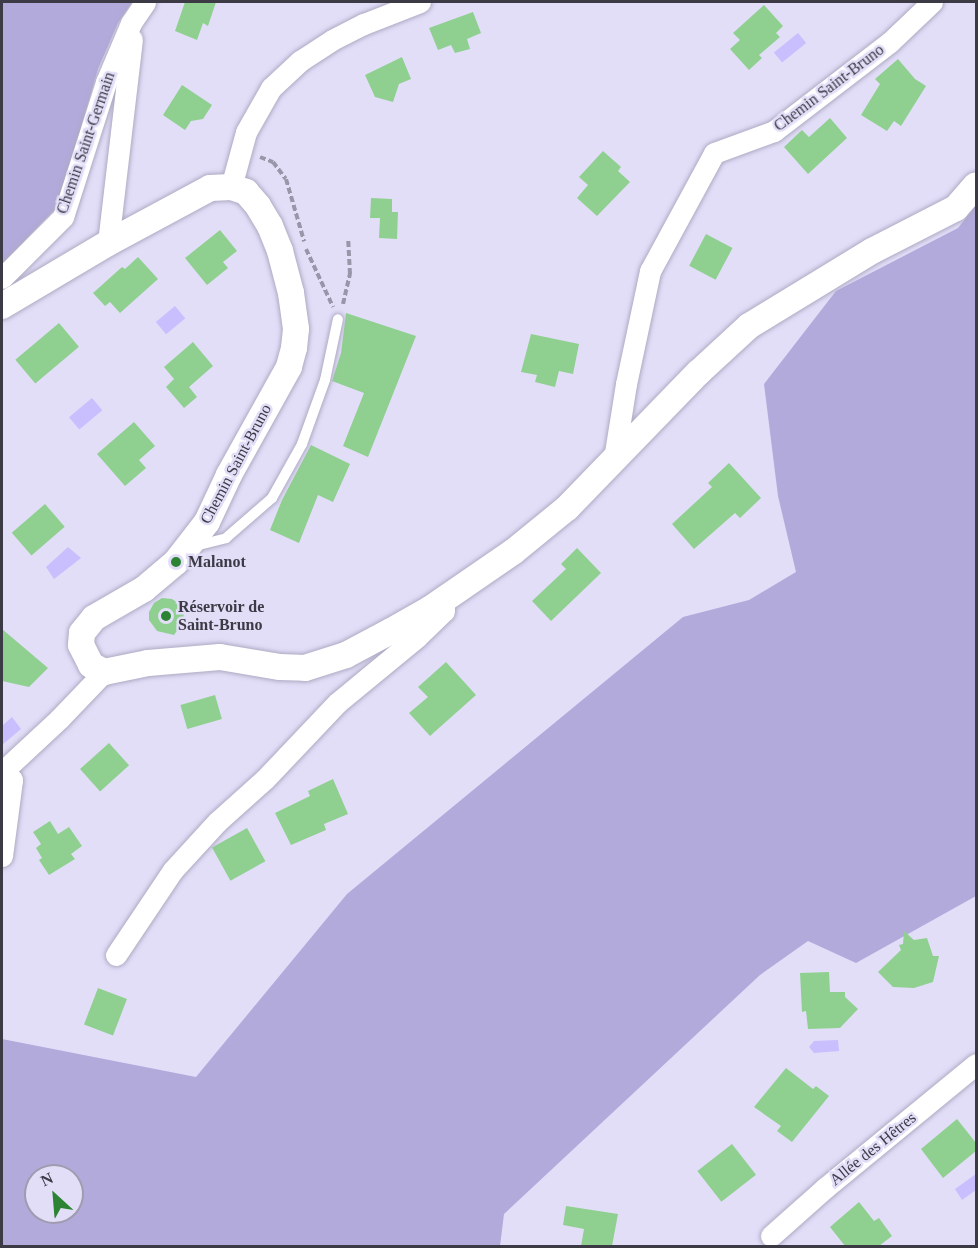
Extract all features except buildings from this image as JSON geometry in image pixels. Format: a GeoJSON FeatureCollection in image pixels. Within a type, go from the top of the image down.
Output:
{"type":"FeatureCollection","features":[{"type":"Feature","properties":{"kind":"street","name":"Chemin Saint-Germain"},"geometry":{"type":"LineString","coordinates":[[2,278],[63,216],[106,82],[131,23],[145,2]]}},
{"type":"Feature","properties":{"kind":"street"},"geometry":{"type":"LineString","coordinates":[[2,306],[108,243],[210,188],[231,187],[246,132],[271,88],[300,61],[332,40],[364,24],[420,2]]}},
{"type":"Feature","properties":{"kind":"street","name":"Chemin Saint-Bruno"},"geometry":{"type":"LineString","coordinates":[[614,459],[626,384],[650,271],[714,153],[774,131],[890,42],[932,2]]}},
{"type":"Feature","properties":{"kind":"street","name":"Chemin Saint-Germain"},"geometry":{"type":"LineString","coordinates":[[108,243],[132,42],[131,23]]}},
{"type":"Feature","properties":{"kind":"street"},"geometry":{"type":"LineString","coordinates":[[2,856],[12,780],[3,771],[59,719],[104,672],[148,663],[220,657],[280,667],[305,668],[346,656],[443,600],[513,552],[558,516],[698,373],[748,326],[872,251],[956,208],[976,185]]}},
{"type":"Feature","properties":{"kind":"street","name":"Chemin Saint-Bruno"},"geometry":{"type":"LineString","coordinates":[[104,672],[91,665],[85,655],[82,633],[94,618],[144,589],[176,562],[207,522],[229,475],[289,367],[294,348],[296,329],[291,293],[280,251],[270,226],[258,206],[246,192],[231,187]]}},
{"type":"Feature","properties":{"kind":"street"},"geometry":{"type":"LineString","coordinates":[[116,955],[173,870],[217,822],[266,779],[337,703],[417,637],[444,610],[443,600]]}},
{"type":"Feature","properties":{"kind":"street","name":"Allée des Hêtres"},"geometry":{"type":"LineString","coordinates":[[771,1236],[825,1188],[976,1064]]}},
{"type":"Feature","properties":{"kind":"lane"},"geometry":{"type":"LineString","coordinates":[[186,548],[226,538],[272,498],[302,444],[310,423],[325,380],[338,319]]}},
{"type":"Feature","properties":{"kind":"path"},"geometry":{"type":"LineString","coordinates":[[338,319],[350,274],[348,238]]}},
{"type":"Feature","properties":{"kind":"shaded area"},"geometry":{"type":"Polygon","coordinates":[[[2,2],[132,2],[118,23],[98,69],[58,206],[2,264],[2,2]]]}},
{"type":"Feature","properties":{"kind":"shaded area"},"geometry":{"type":"Polygon","coordinates":[[[798,33],[806,43],[782,63],[774,53],[798,33]]]}},
{"type":"Feature","properties":{"kind":"shaded area"},"geometry":{"type":"Polygon","coordinates":[[[976,205],[976,896],[856,963],[808,941],[760,975],[504,1214],[500,1246],[2,1246],[2,1039],[196,1077],[347,894],[683,617],[749,600],[796,572],[778,496],[764,384],[836,291],[958,228],[976,205]]]}},
{"type":"Feature","properties":{"kind":"shaded area"},"geometry":{"type":"Polygon","coordinates":[[[175,306],[185,318],[166,334],[156,322],[175,306]]]}},
{"type":"Feature","properties":{"kind":"shaded area"},"geometry":{"type":"Polygon","coordinates":[[[92,398],[102,410],[79,430],[69,417],[92,398]]]}},
{"type":"Feature","properties":{"kind":"shaded area"},"geometry":{"type":"Polygon","coordinates":[[[68,547],[81,558],[54,579],[46,567],[68,547]]]}},
{"type":"Feature","properties":{"kind":"shaded area"},"geometry":{"type":"Polygon","coordinates":[[[12,717],[21,729],[2,745],[2,726],[12,717]]]}},
{"type":"Feature","properties":{"kind":"shaded area"},"geometry":{"type":"Polygon","coordinates":[[[838,1040],[839,1051],[814,1053],[809,1047],[814,1041],[838,1040]]]}},
{"type":"Feature","properties":{"kind":"shaded area"},"geometry":{"type":"Polygon","coordinates":[[[976,1174],[976,1190],[962,1200],[955,1189],[976,1174]]]}},
{"type":"Feature","properties":{"kind":"place","name":"Malanot"},"geometry":{"type":"Point","coordinates":[176,562]}},
{"type":"Feature","properties":{"kind":"place","name":"Réservoir de Saint-Bruno"},"geometry":{"type":"Point","coordinates":[166,616]}}]}
